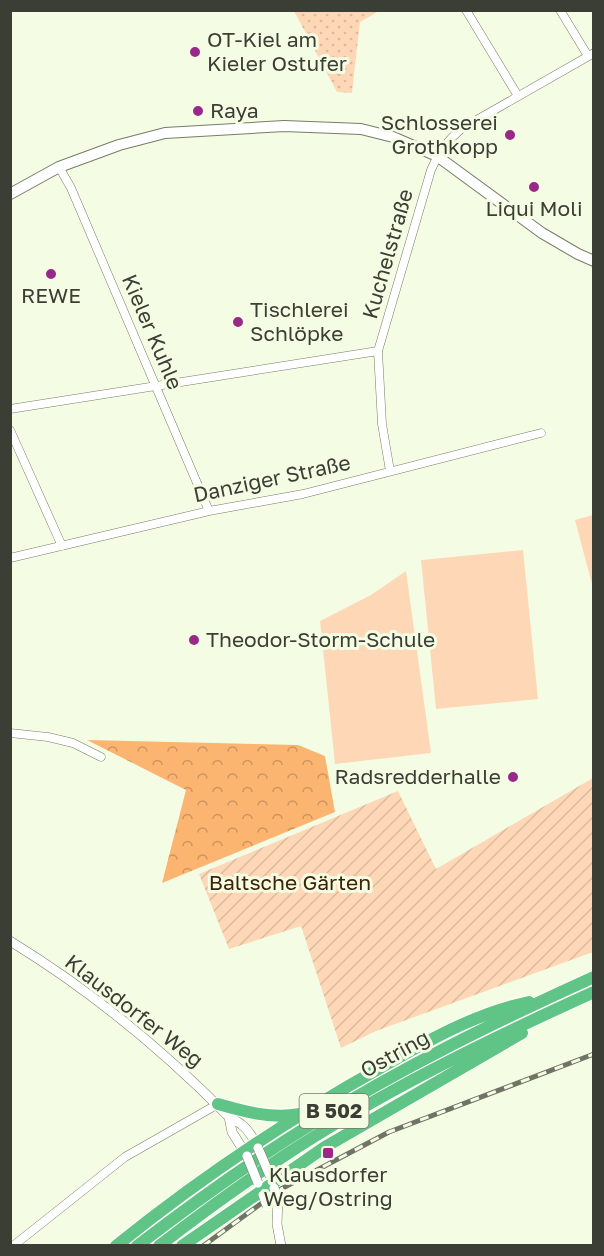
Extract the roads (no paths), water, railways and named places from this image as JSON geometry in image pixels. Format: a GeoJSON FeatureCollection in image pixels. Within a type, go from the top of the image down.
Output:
{"type":"FeatureCollection","features":[{"type":"Feature","properties":{"kind":"highway","name":"Ostring"},"geometry":{"type":"LineString","coordinates":[[137,1245],[213,1189],[311,1124],[411,1066],[594,977]]}},
{"type":"Feature","properties":{"kind":"highway","name":"Ostring"},"geometry":{"type":"LineString","coordinates":[[159,1245],[282,1158],[337,1124],[452,1059],[594,992]]}},
{"type":"Feature","properties":{"kind":"highway"},"geometry":{"type":"LineString","coordinates":[[116,1245],[304,1113],[352,1084],[453,1029],[511,1006],[545,999]]}},
{"type":"Feature","properties":{"kind":"highway"},"geometry":{"type":"LineString","coordinates":[[182,1245],[326,1147],[521,1034],[549,1012]]}},
{"type":"Feature","properties":{"kind":"highway"},"geometry":{"type":"LineString","coordinates":[[218,1104],[262,1116],[278,1117],[304,1113]]}},
{"type":"Feature","properties":{"kind":"main road"},"geometry":{"type":"LineString","coordinates":[[10,194],[59,167],[119,145],[165,132],[257,127],[361,129],[393,137],[437,156],[542,233],[578,254],[594,259]]}},
{"type":"Feature","properties":{"kind":"street"},"geometry":{"type":"LineString","coordinates":[[466,10],[518,96]]}},
{"type":"Feature","properties":{"kind":"street"},"geometry":{"type":"LineString","coordinates":[[560,10],[591,55]]}},
{"type":"Feature","properties":{"kind":"street","name":"Kuchelstraße"},"geometry":{"type":"LineString","coordinates":[[390,471],[382,424],[378,351],[437,156],[446,141],[461,129],[591,55]]}},
{"type":"Feature","properties":{"kind":"street","name":"Kieler Kuhle"},"geometry":{"type":"LineString","coordinates":[[59,167],[71,188],[209,511]]}},
{"type":"Feature","properties":{"kind":"street"},"geometry":{"type":"LineString","coordinates":[[10,409],[378,351]]}},
{"type":"Feature","properties":{"kind":"street"},"geometry":{"type":"LineString","coordinates":[[10,430],[62,546]]}},
{"type":"Feature","properties":{"kind":"street","name":"Danziger Straße"},"geometry":{"type":"LineString","coordinates":[[10,558],[209,511],[303,494],[541,433]]}},
{"type":"Feature","properties":{"kind":"street"},"geometry":{"type":"LineString","coordinates":[[10,733],[48,737],[73,743],[101,757]]}},
{"type":"Feature","properties":{"kind":"street","name":"Klausdorfer Weg"},"geometry":{"type":"LineString","coordinates":[[10,941],[36,956],[129,1024],[218,1104],[229,1117],[243,1126],[257,1146],[266,1186],[267,1206],[277,1224]]}},
{"type":"Feature","properties":{"kind":"street"},"geometry":{"type":"LineString","coordinates":[[13,1245],[125,1157],[218,1104]]}},
{"type":"Feature","properties":{"kind":"street","name":"Klausdorfer Weg"},"geometry":{"type":"LineString","coordinates":[[229,1117],[232,1132],[266,1186],[278,1198],[277,1224],[281,1245]]}},
{"type":"Feature","properties":{"kind":"railway"},"geometry":{"type":"LineString","coordinates":[[203,1246],[281,1189],[389,1132],[594,1054]]}},
{"type":"Feature","properties":{"kind":"place","name":"OT-Kiel am Kieler Ostufer"},"geometry":{"type":"Point","coordinates":[195,52]}},
{"type":"Feature","properties":{"kind":"place","name":"Raya"},"geometry":{"type":"Point","coordinates":[198,111]}},
{"type":"Feature","properties":{"kind":"place","name":"Schlosserei Grothkopp"},"geometry":{"type":"Point","coordinates":[510,135]}},
{"type":"Feature","properties":{"kind":"place","name":"Liqui Moli"},"geometry":{"type":"Point","coordinates":[534,187]}},
{"type":"Feature","properties":{"kind":"place","name":"REWE"},"geometry":{"type":"Point","coordinates":[51,274]}},
{"type":"Feature","properties":{"kind":"place","name":"Tischlerei Schlöpke"},"geometry":{"type":"Point","coordinates":[238,322]}},
{"type":"Feature","properties":{"kind":"place","name":"Theodor-Storm-Schule"},"geometry":{"type":"Point","coordinates":[194,640]}},
{"type":"Feature","properties":{"kind":"place","name":"Radsredderhalle"},"geometry":{"type":"Point","coordinates":[513,777]}},
{"type":"Feature","properties":{"kind":"place","name":"Klausdorfer Weg/Ostring"},"geometry":{"type":"Point","coordinates":[328,1153]}},
{"type":"Feature","properties":{"kind":"park label","name":"Baltsche Gärten"},"geometry":{"type":"Point","coordinates":[290,883]}}]}
